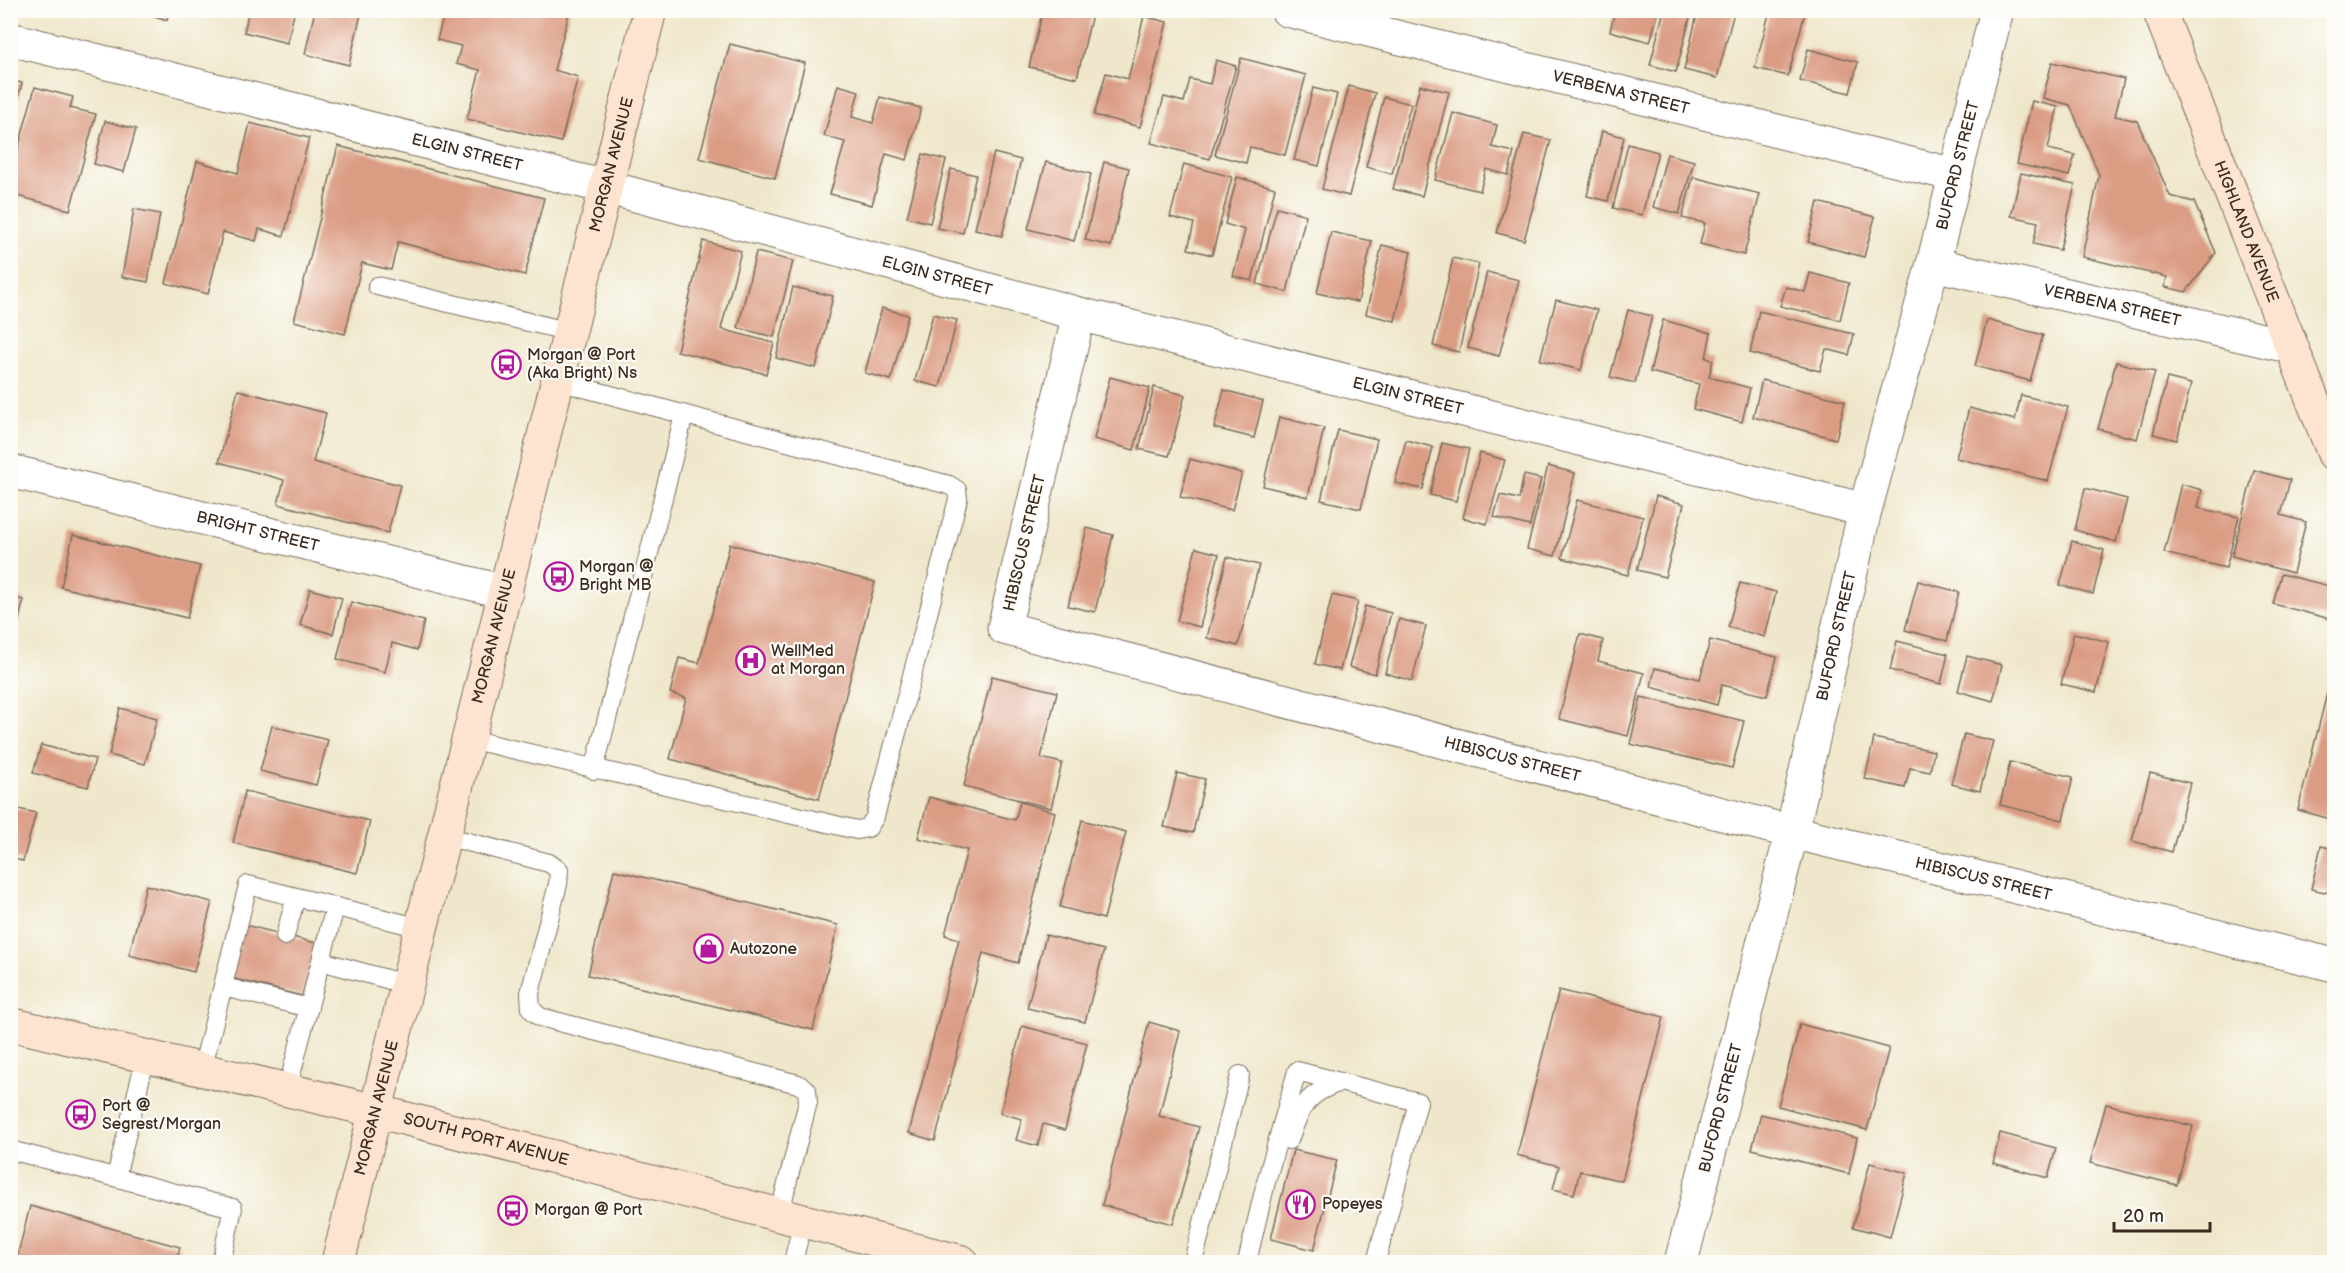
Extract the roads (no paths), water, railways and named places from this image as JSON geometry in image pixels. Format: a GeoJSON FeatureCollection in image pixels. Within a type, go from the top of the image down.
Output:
{"type":"FeatureCollection","features":[{"type":"Feature","properties":{"kind":"main road","name":"MORGAN AVENUE"},"geometry":{"type":"LineString","coordinates":[[338,1263],[650,10]]}},
{"type":"Feature","properties":{"kind":"main road","name":"HIGHLAND AVENUE"},"geometry":{"type":"LineString","coordinates":[[2159,10],[2334,454]]}},
{"type":"Feature","properties":{"kind":"main road","name":"SOUTH PORT AVENUE"},"geometry":{"type":"LineString","coordinates":[[10,1024],[376,1111],[962,1263]]}},
{"type":"Feature","properties":{"kind":"street","name":"VERBENA STREET"},"geometry":{"type":"LineString","coordinates":[[1287,10],[1955,175]]}},
{"type":"Feature","properties":{"kind":"street","name":"BUFORD STREET"},"geometry":{"type":"LineString","coordinates":[[1681,1263],[1792,832],[1865,510],[1933,264],[1997,10]]}},
{"type":"Feature","properties":{"kind":"street","name":"ELGIN STREET"},"geometry":{"type":"LineString","coordinates":[[10,39],[606,188],[1079,314],[1865,510]]}},
{"type":"Feature","properties":{"kind":"street","name":"VERBENA STREET"},"geometry":{"type":"LineString","coordinates":[[1933,264],[2292,347]]}},
{"type":"Feature","properties":{"kind":"street","name":"HIBISCUS STREET"},"geometry":{"type":"LineString","coordinates":[[1079,314],[1004,628],[1792,832],[2334,964]]}},
{"type":"Feature","properties":{"kind":"street","name":"BRIGHT STREET"},"geometry":{"type":"LineString","coordinates":[[10,471],[506,592]]}},
{"type":"Feature","properties":{"kind":"lane"},"geometry":{"type":"LineString","coordinates":[[377,286],[571,332]]}},
{"type":"Feature","properties":{"kind":"lane"},"geometry":{"type":"LineString","coordinates":[[469,739],[857,830],[868,828],[875,817],[957,499],[957,490],[949,485],[558,381]]}},
{"type":"Feature","properties":{"kind":"lane"},"geometry":{"type":"LineString","coordinates":[[594,770],[684,415]]}},
{"type":"Feature","properties":{"kind":"lane"},"geometry":{"type":"LineString","coordinates":[[445,836],[549,863],[559,870],[558,884],[530,993],[531,1009],[540,1017],[798,1084],[807,1090],[808,1102],[791,1218],[793,1263]]}},
{"type":"Feature","properties":{"kind":"lane"},"geometry":{"type":"LineString","coordinates":[[202,1070],[248,885],[421,928]]}},
{"type":"Feature","properties":{"kind":"lane"},"geometry":{"type":"LineString","coordinates":[[285,936],[296,897]]}},
{"type":"Feature","properties":{"kind":"lane"},"geometry":{"type":"LineString","coordinates":[[287,1090],[335,907]]}},
{"type":"Feature","properties":{"kind":"lane"},"geometry":{"type":"LineString","coordinates":[[321,961],[408,985]]}},
{"type":"Feature","properties":{"kind":"lane"},"geometry":{"type":"LineString","coordinates":[[224,987],[271,993],[309,1008]]}},
{"type":"Feature","properties":{"kind":"lane"},"geometry":{"type":"LineString","coordinates":[[116,1177],[146,1056]]}},
{"type":"Feature","properties":{"kind":"lane"},"geometry":{"type":"LineString","coordinates":[[1247,1263],[1297,1071],[1418,1102],[1376,1263]]}},
{"type":"Feature","properties":{"kind":"lane"},"geometry":{"type":"LineString","coordinates":[[1194,1263],[1240,1075]]}},
{"type":"Feature","properties":{"kind":"lane"},"geometry":{"type":"LineString","coordinates":[[1253,1235],[1275,1191],[1286,1149],[1301,1110],[1307,1100],[1319,1089],[1340,1082]]}},
{"type":"Feature","properties":{"kind":"lane"},"geometry":{"type":"LineString","coordinates":[[10,1150],[233,1208],[220,1263]]}},
{"type":"Feature","properties":{"kind":"place","name":"Morgan @ Port (Aka Bright) Ns"},"geometry":{"type":"Point","coordinates":[506,364]}},
{"type":"Feature","properties":{"kind":"place","name":"Morgan @ Bright MB"},"geometry":{"type":"Point","coordinates":[558,576]}},
{"type":"Feature","properties":{"kind":"place","name":"WellMed at Morgan"},"geometry":{"type":"Point","coordinates":[750,660]}},
{"type":"Feature","properties":{"kind":"place","name":"Autozone"},"geometry":{"type":"Point","coordinates":[709,949]}},
{"type":"Feature","properties":{"kind":"place","name":"Port @ Segrest/Morgan"},"geometry":{"type":"Point","coordinates":[81,1115]}},
{"type":"Feature","properties":{"kind":"place","name":"Popeyes"},"geometry":{"type":"Point","coordinates":[1301,1204]}},
{"type":"Feature","properties":{"kind":"place","name":"Morgan @ Port"},"geometry":{"type":"Point","coordinates":[513,1210]}}]}
